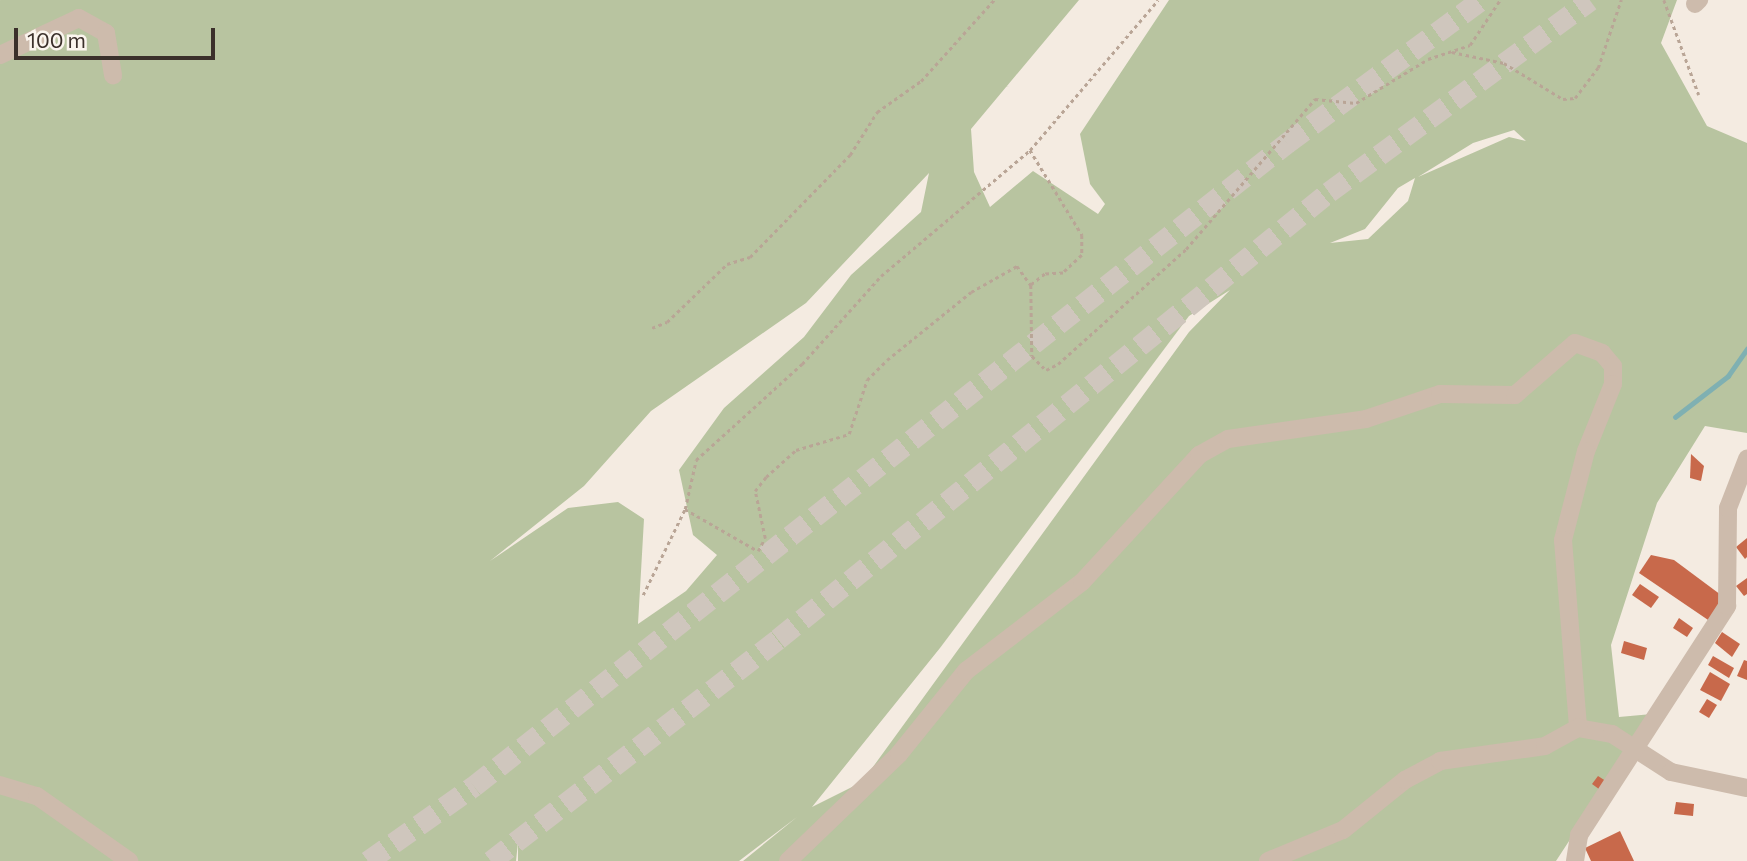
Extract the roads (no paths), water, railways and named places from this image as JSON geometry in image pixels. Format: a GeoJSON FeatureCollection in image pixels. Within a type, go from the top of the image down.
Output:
{"type":"FeatureCollection","features":[{"type":"Feature","properties":{"kind":"street"},"geometry":{"type":"LineString","coordinates":[[0,55],[79,18],[106,33],[113,75]]}},
{"type":"Feature","properties":{"kind":"street"},"geometry":{"type":"LineString","coordinates":[[789,861],[899,754],[966,670],[1082,582],[1199,455],[1227,439],[1366,419],[1440,394],[1514,395],[1575,343],[1602,352],[1612,366],[1614,384],[1586,451],[1563,540],[1578,728]]}},
{"type":"Feature","properties":{"kind":"street"},"geometry":{"type":"LineString","coordinates":[[1575,861],[1579,835],[1637,753],[1727,606],[1728,508],[1731,486],[1747,459]]}},
{"type":"Feature","properties":{"kind":"street"},"geometry":{"type":"LineString","coordinates":[[1268,861],[1343,830],[1440,761],[1545,746],[1578,728],[1612,734],[1637,753],[1671,772],[1747,788]]}},
{"type":"Feature","properties":{"kind":"street"},"geometry":{"type":"LineString","coordinates":[[0,785],[37,796],[129,861]]}},
{"type":"Feature","properties":{"kind":"waterway"},"geometry":{"type":"LineString","coordinates":[[1675,417],[1728,376],[1747,349]]}},
{"type":"Feature","properties":{"kind":"tunnel"},"geometry":{"type":"LineString","coordinates":[[368,861],[474,786],[1287,143],[1481,0]]}},
{"type":"Feature","properties":{"kind":"tunnel"},"geometry":{"type":"LineString","coordinates":[[491,861],[778,639],[1329,192],[1590,0]]}}]}
